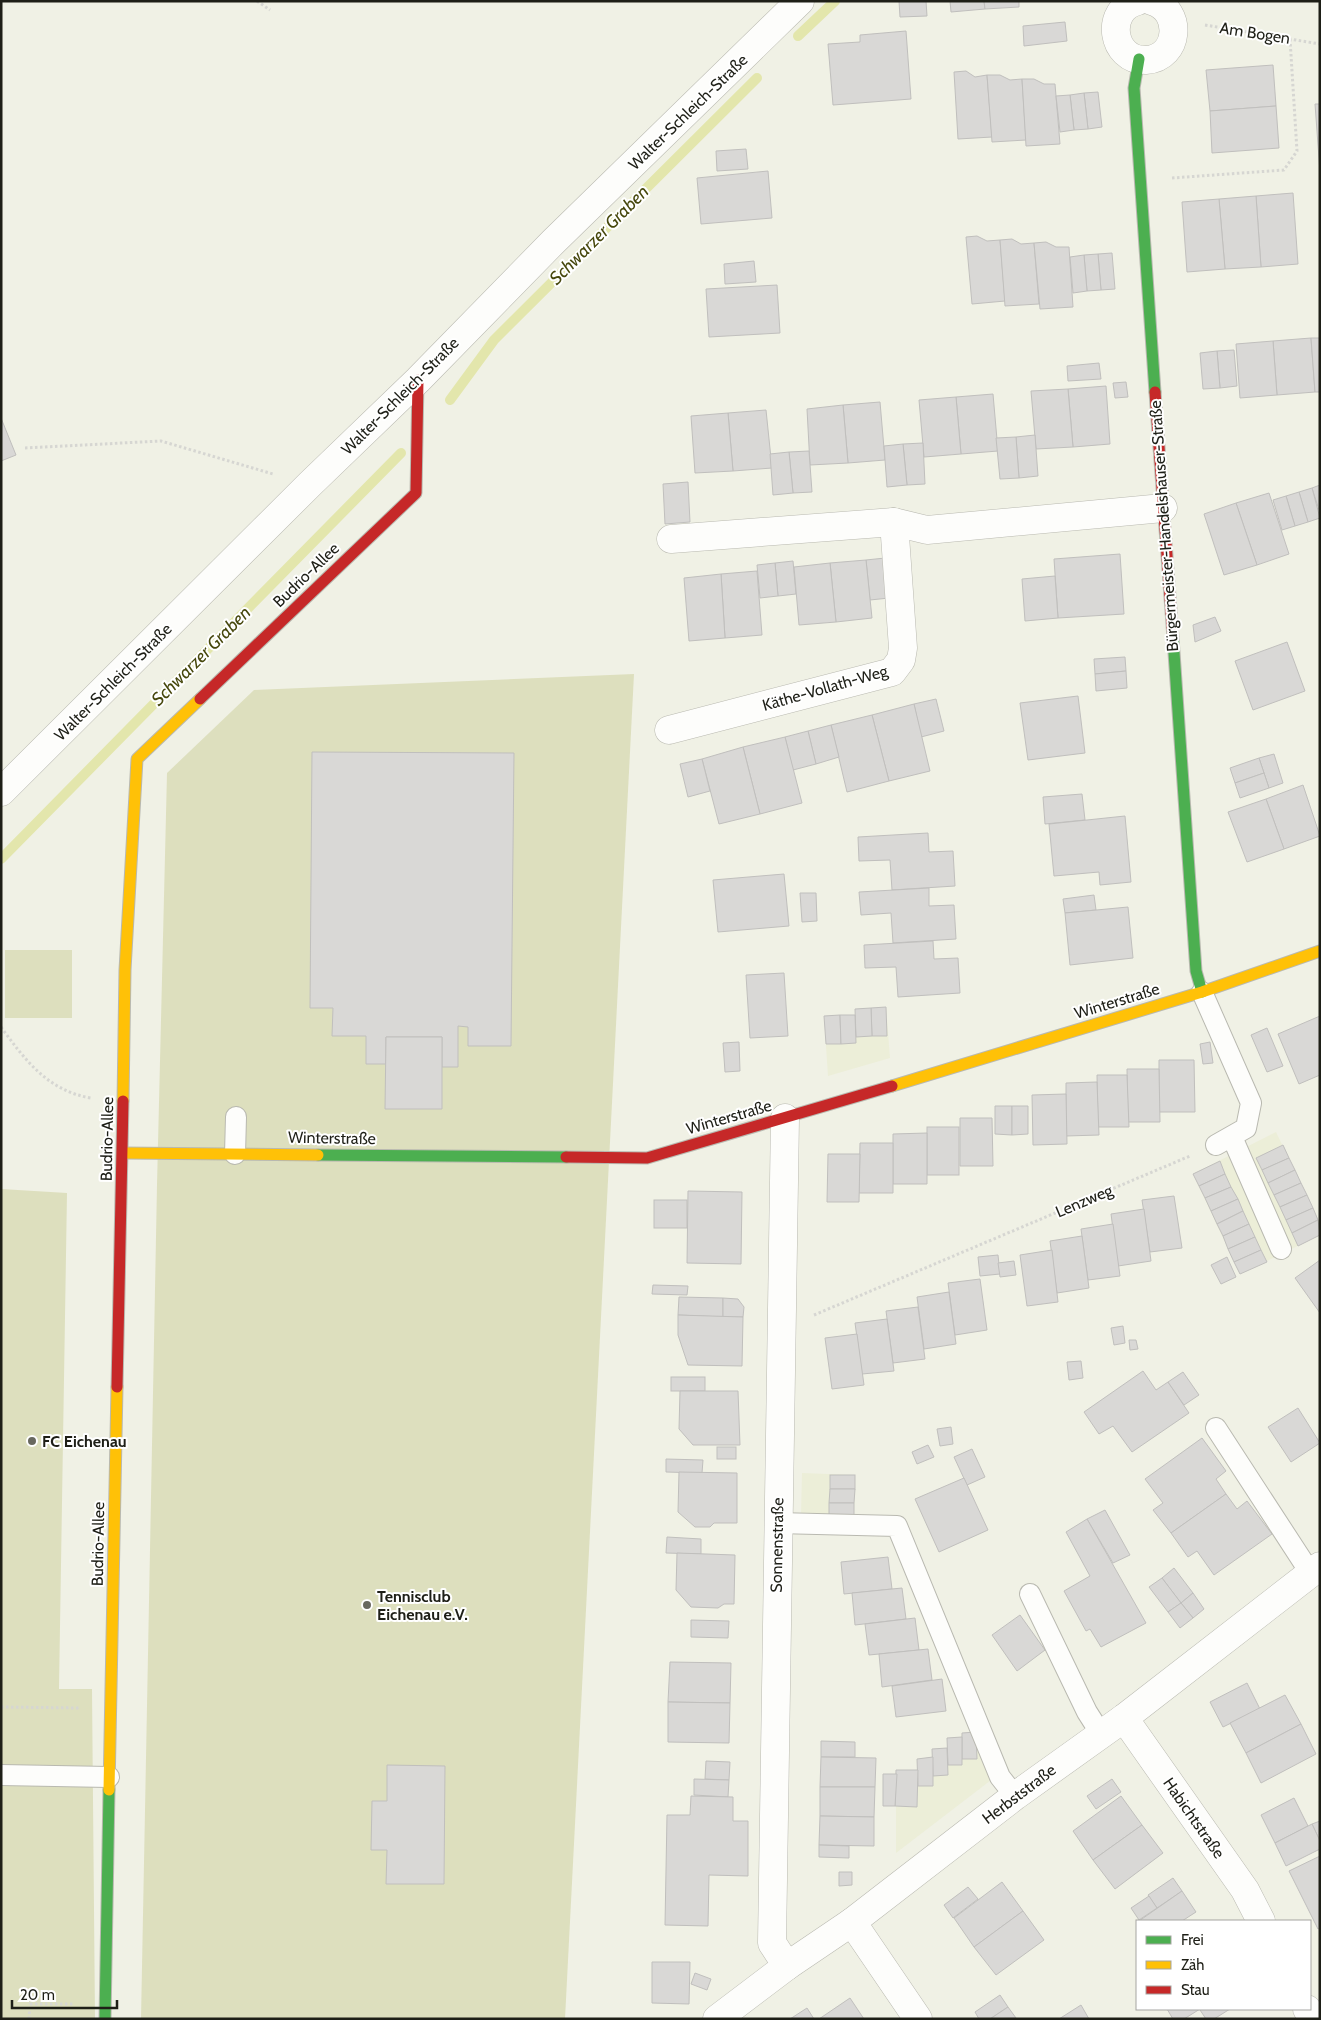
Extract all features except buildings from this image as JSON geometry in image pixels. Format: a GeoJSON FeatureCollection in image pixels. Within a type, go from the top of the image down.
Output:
{"type":"FeatureCollection","features":[{"type":"Feature","properties":{"kind":"street","name":"Walter-Schleich-Straße"},"geometry":{"type":"LineString","coordinates":[[1,792],[310,484],[418,380],[554,242],[800,1]]}},
{"type":"Feature","properties":{"kind":"street"},"geometry":{"type":"LineString","coordinates":[[1138,1],[1121,12],[1115,27],[1119,46],[1131,57],[1139,59],[1155,58],[1163,54],[1172,40],[1174,32],[1172,17],[1167,11],[1152,1]]}},
{"type":"Feature","properties":{"kind":"street","name":"Bürgermeister-Handelshauser-Straße"},"geometry":{"type":"LineString","coordinates":[[1139,59],[1134,88],[1196,971],[1202,992]]}},
{"type":"Feature","properties":{"kind":"street","name":"Budrio-Allee"},"geometry":{"type":"LineString","coordinates":[[104,2019],[123,1153],[125,970],[137,759],[416,493],[418,380]]}},
{"type":"Feature","properties":{"kind":"street"},"geometry":{"type":"LineString","coordinates":[[671,539],[894,522],[927,530],[1163,508]]}},
{"type":"Feature","properties":{"kind":"street","name":"Käthe-Vollath-Weg"},"geometry":{"type":"LineString","coordinates":[[669,730],[892,672],[901,660],[903,648],[894,522]]}},
{"type":"Feature","properties":{"kind":"street","name":"Winterstraße"},"geometry":{"type":"LineString","coordinates":[[123,1153],[646,1158],[1202,992],[1320,951]]}},
{"type":"Feature","properties":{"kind":"street","name":"Sonnenstraße"},"geometry":{"type":"LineString","coordinates":[[785,1118],[777,1523],[772,1943],[787,1966]]}},
{"type":"Feature","properties":{"kind":"street","name":"Herbststraße"},"geometry":{"type":"LineString","coordinates":[[717,2019],[787,1966],[852,1922],[1014,1796],[1124,1718],[1315,1570]]}},
{"type":"Feature","properties":{"kind":"street","name":"Habichtstraße"},"geometry":{"type":"LineString","coordinates":[[1124,1718],[1244,1890],[1260,1920]]}},
{"type":"Feature","properties":{"kind":"street"},"geometry":{"type":"LineString","coordinates":[[852,1922],[918,2019]]}},
{"type":"Feature","properties":{"kind":"lane"},"geometry":{"type":"LineString","coordinates":[[1202,992],[1251,1103],[1246,1128],[1224,1141],[1281,1249]]}},
{"type":"Feature","properties":{"kind":"lane"},"geometry":{"type":"LineString","coordinates":[[235,1154],[236,1118]]}},
{"type":"Feature","properties":{"kind":"lane"},"geometry":{"type":"LineString","coordinates":[[1216,1428],[1315,1570]]}},
{"type":"Feature","properties":{"kind":"lane"},"geometry":{"type":"LineString","coordinates":[[777,1523],[897,1526],[1000,1776],[1014,1796]]}},
{"type":"Feature","properties":{"kind":"lane"},"geometry":{"type":"LineString","coordinates":[[1030,1594],[1087,1712],[1101,1734]]}},
{"type":"Feature","properties":{"kind":"lane"},"geometry":{"type":"LineString","coordinates":[[1,1775],[109,1777]]}},
{"type":"Feature","properties":{"kind":"path"},"geometry":{"type":"LineString","coordinates":[[257,1],[270,10]]}},
{"type":"Feature","properties":{"kind":"path","name":"Am Bogen"},"geometry":{"type":"LineString","coordinates":[[1200,24],[1320,44]]}},
{"type":"Feature","properties":{"kind":"path"},"geometry":{"type":"LineString","coordinates":[[1141,180],[1284,170],[1297,151],[1290,39]]}},
{"type":"Feature","properties":{"kind":"path"},"geometry":{"type":"LineString","coordinates":[[25,448],[162,441],[310,484]]}},
{"type":"Feature","properties":{"kind":"path"},"geometry":{"type":"LineString","coordinates":[[1,1027],[30,1066],[72,1095],[123,1103]]}},
{"type":"Feature","properties":{"kind":"path","name":"Lenzweg"},"geometry":{"type":"LineString","coordinates":[[782,1317],[805,1318],[1224,1141]]}},
{"type":"Feature","properties":{"kind":"path"},"geometry":{"type":"LineString","coordinates":[[1,1707],[110,1709]]}},
{"type":"Feature","properties":{"kind":"path"},"geometry":{"type":"LineString","coordinates":[[29,2019],[30,2004],[105,2004]]}},
{"type":"Feature","properties":{"kind":"shaded area","name":"Tennisclub Eichenau e.V."},"geometry":{"type":"Polygon","coordinates":[[[634,674],[565,2019],[141,2019],[167,773],[254,690],[634,674]]]}},
{"type":"Feature","properties":{"kind":"shaded area"},"geometry":{"type":"Polygon","coordinates":[[[5,950],[72,950],[72,1018],[5,1018],[5,950]]]}},
{"type":"Feature","properties":{"kind":"shaded area"},"geometry":{"type":"Polygon","coordinates":[[[886,1007],[890,1058],[828,1076],[824,1016],[855,1015],[855,1009],[886,1007]]]}},
{"type":"Feature","properties":{"kind":"shaded area"},"geometry":{"type":"Polygon","coordinates":[[[1276,1132],[1320,1223],[1320,1235],[1240,1274],[1193,1174],[1276,1132]]]}},
{"type":"Feature","properties":{"kind":"shaded area","name":"FC Eichenau"},"geometry":{"type":"Polygon","coordinates":[[[1,1189],[67,1193],[59,1689],[92,1689],[95,2019],[1,2019],[1,1189]]]}},
{"type":"Feature","properties":{"kind":"shaded area"},"geometry":{"type":"Polygon","coordinates":[[[802,1473],[855,1475],[854,1517],[801,1515],[802,1473]]]}},
{"type":"Feature","properties":{"kind":"shaded area"},"geometry":{"type":"Polygon","coordinates":[[[976,1732],[995,1777],[896,1853],[896,1770],[918,1770],[917,1759],[932,1757],[932,1749],[947,1748],[947,1738],[961,1737],[962,1733],[976,1732]]]}},
{"type":"Feature","properties":{"kind":"waterway","name":"Schwarzer Graben"},"geometry":{"type":"LineString","coordinates":[[798,36],[835,1]]}},
{"type":"Feature","properties":{"kind":"waterway","name":"Schwarzer Graben"},"geometry":{"type":"LineString","coordinates":[[450,400],[494,340],[757,78]]}},
{"type":"Feature","properties":{"kind":"waterway","name":"Schwarzer Graben"},"geometry":{"type":"LineString","coordinates":[[1,859],[401,453]]}},
{"type":"Feature","properties":{"kind":"traffic: fast"},"geometry":{"type":"LineString","coordinates":[[1139,59],[1134,88],[1155,392]]}},
{"type":"Feature","properties":{"kind":"traffic: fast"},"geometry":{"type":"LineString","coordinates":[[1173,638],[1196,971],[1202,992]]}},
{"type":"Feature","properties":{"kind":"traffic: fast"},"geometry":{"type":"LineString","coordinates":[[318,1155],[566,1157]]}},
{"type":"Feature","properties":{"kind":"traffic: fast"},"geometry":{"type":"LineString","coordinates":[[105,2019],[109,1790]]}},
{"type":"Feature","properties":{"kind":"traffic: slow"},"geometry":{"type":"LineString","coordinates":[[123,1101],[125,970],[137,759],[200,699]]}},
{"type":"Feature","properties":{"kind":"traffic: slow"},"geometry":{"type":"LineString","coordinates":[[892,1086],[1202,992],[1320,951]]}},
{"type":"Feature","properties":{"kind":"traffic: slow"},"geometry":{"type":"LineString","coordinates":[[123,1153],[318,1155]]}},
{"type":"Feature","properties":{"kind":"traffic: slow"},"geometry":{"type":"LineString","coordinates":[[109,1790],[117,1387]]}},
{"type":"Feature","properties":{"kind":"traffic: jam"},"geometry":{"type":"LineString","coordinates":[[200,699],[416,493],[418,380]]}},
{"type":"Feature","properties":{"kind":"traffic: jam"},"geometry":{"type":"LineString","coordinates":[[1155,392],[1173,638]]}},
{"type":"Feature","properties":{"kind":"traffic: jam"},"geometry":{"type":"LineString","coordinates":[[566,1157],[647,1158],[892,1086]]}},
{"type":"Feature","properties":{"kind":"traffic: jam"},"geometry":{"type":"LineString","coordinates":[[117,1387],[123,1101]]}},
{"type":"Feature","properties":{"kind":"place","name":"FC Eichenau"},"geometry":{"type":"Point","coordinates":[32,1441]}},
{"type":"Feature","properties":{"kind":"place","name":"Tennisclub Eichenau e.V."},"geometry":{"type":"Point","coordinates":[367,1605]}}]}
